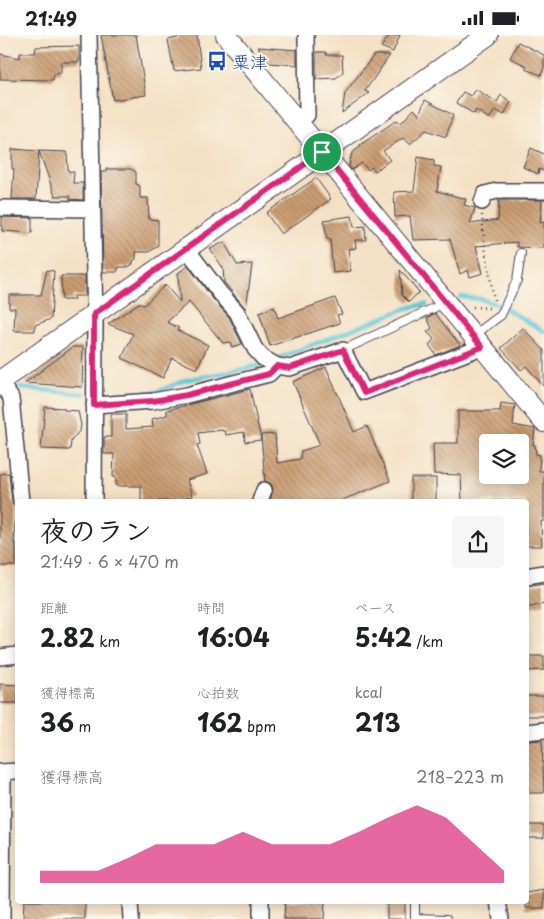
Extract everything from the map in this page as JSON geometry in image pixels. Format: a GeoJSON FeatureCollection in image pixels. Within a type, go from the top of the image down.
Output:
{"type":"FeatureCollection","features":[{"type":"Feature","properties":{"kind":"main road"},"geometry":{"type":"LineString","coordinates":[[226,35],[544,422]]}},
{"type":"Feature","properties":{"kind":"main road"},"geometry":{"type":"LineString","coordinates":[[0,381],[488,35]]}},
{"type":"Feature","properties":{"kind":"street"},"geometry":{"type":"LineString","coordinates":[[89,35],[94,314],[94,499]]}},
{"type":"Feature","properties":{"kind":"street"},"geometry":{"type":"LineString","coordinates":[[298,121],[307,115],[306,35]]}},
{"type":"Feature","properties":{"kind":"street"},"geometry":{"type":"LineString","coordinates":[[482,202],[485,194],[497,191],[544,191]]}},
{"type":"Feature","properties":{"kind":"street"},"geometry":{"type":"LineString","coordinates":[[0,208],[92,209]]}},
{"type":"Feature","properties":{"kind":"street"},"geometry":{"type":"LineString","coordinates":[[186,248],[237,312],[255,349],[263,358],[277,366],[290,368],[343,350],[364,393],[478,342]]}},
{"type":"Feature","properties":{"kind":"street"},"geometry":{"type":"LineString","coordinates":[[94,405],[153,401],[187,395],[269,374],[277,366]]}},
{"type":"Feature","properties":{"kind":"street"},"geometry":{"type":"LineString","coordinates":[[0,381],[11,398],[21,499]]}},
{"type":"Feature","properties":{"kind":"street"},"geometry":{"type":"LineString","coordinates":[[529,576],[544,573]]}},
{"type":"Feature","properties":{"kind":"street"},"geometry":{"type":"LineString","coordinates":[[0,657],[15,655]]}},
{"type":"Feature","properties":{"kind":"street"},"geometry":{"type":"LineString","coordinates":[[529,731],[544,730]]}},
{"type":"Feature","properties":{"kind":"street"},"geometry":{"type":"LineString","coordinates":[[2,919],[1,861],[7,771]]}},
{"type":"Feature","properties":{"kind":"street"},"geometry":{"type":"LineString","coordinates":[[130,904],[131,919]]}},
{"type":"Feature","properties":{"kind":"street"},"geometry":{"type":"LineString","coordinates":[[261,904],[261,919]]}},
{"type":"Feature","properties":{"kind":"street"},"geometry":{"type":"LineString","coordinates":[[498,904],[501,919]]}},
{"type":"Feature","properties":{"kind":"lane"},"geometry":{"type":"LineString","coordinates":[[478,342],[501,315],[510,298],[517,280],[521,253]]}},
{"type":"Feature","properties":{"kind":"lane"},"geometry":{"type":"LineString","coordinates":[[343,350],[436,307]]}},
{"type":"Feature","properties":{"kind":"lane"},"geometry":{"type":"LineString","coordinates":[[415,904],[415,918],[447,919]]}},
{"type":"Feature","properties":{"kind":"path"},"geometry":{"type":"LineString","coordinates":[[482,202],[484,241],[495,297]]}},
{"type":"Feature","properties":{"kind":"path"},"geometry":{"type":"LineString","coordinates":[[464,307],[493,308]]}},
{"type":"Feature","properties":{"kind":"building"},"geometry":{"type":"Polygon","coordinates":[[[101,35],[136,35],[146,95],[113,100],[101,35]]]}},
{"type":"Feature","properties":{"kind":"building"},"geometry":{"type":"Polygon","coordinates":[[[180,35],[197,35],[201,68],[174,71],[168,40],[177,38],[180,35]]]}},
{"type":"Feature","properties":{"kind":"building"},"geometry":{"type":"Polygon","coordinates":[[[390,35],[400,35],[393,52],[381,47],[390,35]]]}},
{"type":"Feature","properties":{"kind":"building"},"geometry":{"type":"Polygon","coordinates":[[[518,42],[544,55],[544,68],[541,75],[525,69],[527,66],[510,58],[518,42]]]}},
{"type":"Feature","properties":{"kind":"building"},"geometry":{"type":"Polygon","coordinates":[[[79,46],[79,62],[61,62],[61,73],[54,74],[53,80],[0,79],[0,54],[20,58],[20,53],[35,53],[36,47],[79,46]]]}},
{"type":"Feature","properties":{"kind":"building"},"geometry":{"type":"Polygon","coordinates":[[[258,47],[297,50],[297,65],[269,63],[258,47]]]}},
{"type":"Feature","properties":{"kind":"building"},"geometry":{"type":"Polygon","coordinates":[[[316,52],[326,52],[326,55],[342,55],[343,72],[336,78],[316,79],[316,52]]]}},
{"type":"Feature","properties":{"kind":"building"},"geometry":{"type":"Polygon","coordinates":[[[374,55],[390,55],[365,91],[369,93],[342,113],[345,93],[374,55]]]}},
{"type":"Feature","properties":{"kind":"building"},"geometry":{"type":"Polygon","coordinates":[[[475,89],[497,102],[501,95],[511,102],[504,115],[495,110],[489,119],[476,110],[474,114],[456,103],[463,92],[471,96],[475,89]]]}},
{"type":"Feature","properties":{"kind":"building"},"geometry":{"type":"Polygon","coordinates":[[[425,100],[453,115],[446,137],[426,130],[410,144],[403,138],[383,151],[390,160],[375,171],[372,167],[368,170],[362,163],[352,170],[349,166],[352,153],[360,145],[397,120],[401,123],[414,109],[419,115],[425,100]]]}},
{"type":"Feature","properties":{"kind":"building"},"geometry":{"type":"Polygon","coordinates":[[[531,148],[544,154],[544,171],[539,169],[538,174],[523,167],[531,148]]]}},
{"type":"Feature","properties":{"kind":"building"},"geometry":{"type":"Polygon","coordinates":[[[12,149],[39,151],[36,199],[12,199],[14,169],[12,169],[12,149]]]}},
{"type":"Feature","properties":{"kind":"building"},"geometry":{"type":"Polygon","coordinates":[[[39,151],[67,152],[68,171],[74,172],[73,183],[83,183],[83,200],[70,199],[70,196],[55,196],[39,151]]]}},
{"type":"Feature","properties":{"kind":"building"},"geometry":{"type":"Polygon","coordinates":[[[418,157],[434,160],[434,166],[441,167],[437,191],[466,199],[464,205],[475,208],[470,224],[498,220],[499,200],[542,200],[540,223],[544,222],[544,248],[517,247],[517,242],[476,246],[483,273],[470,277],[468,270],[460,274],[450,239],[413,240],[410,216],[395,217],[394,192],[414,191],[418,157]]]}},
{"type":"Feature","properties":{"kind":"building"},"geometry":{"type":"Polygon","coordinates":[[[106,169],[131,169],[136,172],[136,184],[140,186],[140,198],[148,198],[149,219],[158,220],[158,246],[149,252],[136,252],[136,259],[133,261],[133,264],[128,267],[119,267],[117,272],[103,272],[101,172],[106,172],[106,169]]]}},
{"type":"Feature","properties":{"kind":"building"},"geometry":{"type":"Polygon","coordinates":[[[316,178],[331,199],[281,234],[266,213],[316,178]]]}},
{"type":"Feature","properties":{"kind":"building"},"geometry":{"type":"Polygon","coordinates":[[[352,216],[354,227],[365,226],[366,240],[355,240],[356,248],[348,249],[351,271],[333,273],[330,239],[327,239],[324,220],[352,216]]]}},
{"type":"Feature","properties":{"kind":"building"},"geometry":{"type":"Polygon","coordinates":[[[2,217],[32,218],[32,233],[2,231],[2,217]]]}},
{"type":"Feature","properties":{"kind":"building"},"geometry":{"type":"Polygon","coordinates":[[[224,242],[237,265],[252,264],[246,309],[224,282],[223,268],[210,249],[224,242]]]}},
{"type":"Feature","properties":{"kind":"building"},"geometry":{"type":"Polygon","coordinates":[[[188,266],[229,317],[242,344],[232,347],[230,342],[223,343],[189,302],[167,322],[179,328],[177,330],[208,345],[197,369],[172,358],[163,378],[122,358],[133,334],[108,324],[139,303],[144,305],[165,285],[180,302],[178,273],[188,266]]]}},
{"type":"Feature","properties":{"kind":"building"},"geometry":{"type":"Polygon","coordinates":[[[47,270],[54,271],[51,319],[35,325],[35,331],[14,331],[15,308],[9,308],[9,295],[41,295],[47,270]]]}},
{"type":"Feature","properties":{"kind":"building"},"geometry":{"type":"Polygon","coordinates":[[[400,270],[419,292],[409,302],[402,295],[400,270]]]}},
{"type":"Feature","properties":{"kind":"building"},"geometry":{"type":"Polygon","coordinates":[[[61,276],[85,276],[85,296],[73,296],[74,300],[62,300],[61,276]]]}},
{"type":"Feature","properties":{"kind":"building"},"geometry":{"type":"Polygon","coordinates":[[[335,298],[342,314],[337,315],[340,323],[270,346],[259,313],[274,307],[278,318],[335,298]]]}},
{"type":"Feature","properties":{"kind":"building"},"geometry":{"type":"Polygon","coordinates":[[[435,313],[460,345],[436,355],[429,345],[434,339],[427,332],[432,328],[427,318],[435,313]]]}},
{"type":"Feature","properties":{"kind":"building"},"geometry":{"type":"Polygon","coordinates":[[[523,328],[544,350],[544,387],[526,366],[521,370],[501,348],[523,328]]]}},
{"type":"Feature","properties":{"kind":"building"},"geometry":{"type":"Polygon","coordinates":[[[73,347],[83,347],[82,387],[25,383],[73,347]]]}},
{"type":"Feature","properties":{"kind":"building"},"geometry":{"type":"Polygon","coordinates":[[[326,367],[354,432],[367,426],[390,481],[345,499],[270,499],[273,489],[271,484],[265,481],[261,435],[275,434],[277,463],[300,459],[301,451],[320,445],[293,382],[326,367]]]}},
{"type":"Feature","properties":{"kind":"building"},"geometry":{"type":"Polygon","coordinates":[[[250,389],[261,440],[245,442],[244,432],[226,435],[225,431],[222,430],[198,433],[200,444],[197,445],[207,474],[187,480],[192,496],[182,499],[141,499],[141,486],[116,486],[116,477],[113,477],[114,454],[104,454],[104,437],[111,437],[111,414],[126,414],[126,429],[153,427],[152,419],[167,415],[167,410],[250,389]]]}},
{"type":"Feature","properties":{"kind":"building"},"geometry":{"type":"Polygon","coordinates":[[[501,403],[515,405],[513,425],[535,429],[533,445],[535,445],[536,454],[540,455],[539,471],[544,471],[544,521],[541,521],[542,546],[529,546],[529,499],[462,499],[461,475],[434,474],[433,443],[458,443],[458,411],[500,411],[501,403]]]}},
{"type":"Feature","properties":{"kind":"building"},"geometry":{"type":"Polygon","coordinates":[[[45,407],[78,411],[81,425],[80,430],[71,441],[70,450],[41,449],[45,407]]]}},
{"type":"Feature","properties":{"kind":"building"},"geometry":{"type":"Polygon","coordinates":[[[9,473],[12,502],[15,507],[15,566],[0,566],[0,474],[9,473]]]}},
{"type":"Feature","properties":{"kind":"building"},"geometry":{"type":"Polygon","coordinates":[[[411,478],[436,478],[436,499],[411,499],[411,478]]]}},
{"type":"Feature","properties":{"kind":"building"},"geometry":{"type":"Polygon","coordinates":[[[544,583],[544,604],[529,607],[529,586],[544,583]]]}},
{"type":"Feature","properties":{"kind":"building"},"geometry":{"type":"Polygon","coordinates":[[[529,656],[544,656],[544,670],[529,671],[529,656]]]}},
{"type":"Feature","properties":{"kind":"building"},"geometry":{"type":"Polygon","coordinates":[[[0,684],[15,685],[15,703],[0,703],[0,684]]]}},
{"type":"Feature","properties":{"kind":"building"},"geometry":{"type":"Polygon","coordinates":[[[529,696],[544,696],[544,716],[529,716],[529,696]]]}},
{"type":"Feature","properties":{"kind":"building"},"geometry":{"type":"Polygon","coordinates":[[[542,740],[544,793],[529,793],[529,741],[542,740]]]}},
{"type":"Feature","properties":{"kind":"building"},"geometry":{"type":"Polygon","coordinates":[[[529,825],[544,825],[544,838],[529,838],[529,825]]]}},
{"type":"Feature","properties":{"kind":"building"},"geometry":{"type":"Polygon","coordinates":[[[544,890],[544,908],[526,908],[526,904],[529,904],[529,892],[544,890]]]}},
{"type":"Feature","properties":{"kind":"building"},"geometry":{"type":"Polygon","coordinates":[[[24,904],[85,904],[85,919],[23,919],[24,904]]]}},
{"type":"Feature","properties":{"kind":"building"},"geometry":{"type":"Polygon","coordinates":[[[285,904],[325,904],[324,919],[284,919],[285,904]]]}},
{"type":"Feature","properties":{"kind":"building"},"geometry":{"type":"Polygon","coordinates":[[[387,904],[405,904],[405,919],[387,919],[387,904]]]}},
{"type":"Feature","properties":{"kind":"waterway"},"geometry":{"type":"LineString","coordinates":[[461,297],[481,299],[499,305],[544,331]]}},
{"type":"Feature","properties":{"kind":"waterway"},"geometry":{"type":"LineString","coordinates":[[278,358],[407,308],[426,304]]}},
{"type":"Feature","properties":{"kind":"waterway"},"geometry":{"type":"LineString","coordinates":[[101,395],[156,392],[186,380],[263,365]]}},
{"type":"Feature","properties":{"kind":"waterway"},"geometry":{"type":"LineString","coordinates":[[20,388],[84,394]]}},
{"type":"Feature","properties":{"kind":"place","name":"粟津"},"geometry":{"type":"Point","coordinates":[217,61]}},
{"type":"Feature","properties":{"kind":"route"},"geometry":{"type":"LineString","coordinates":[[322,152],[482,347],[364,393],[343,350],[290,368],[277,366],[269,374],[187,395],[153,401],[94,405],[94,314],[322,152]]}}]}
